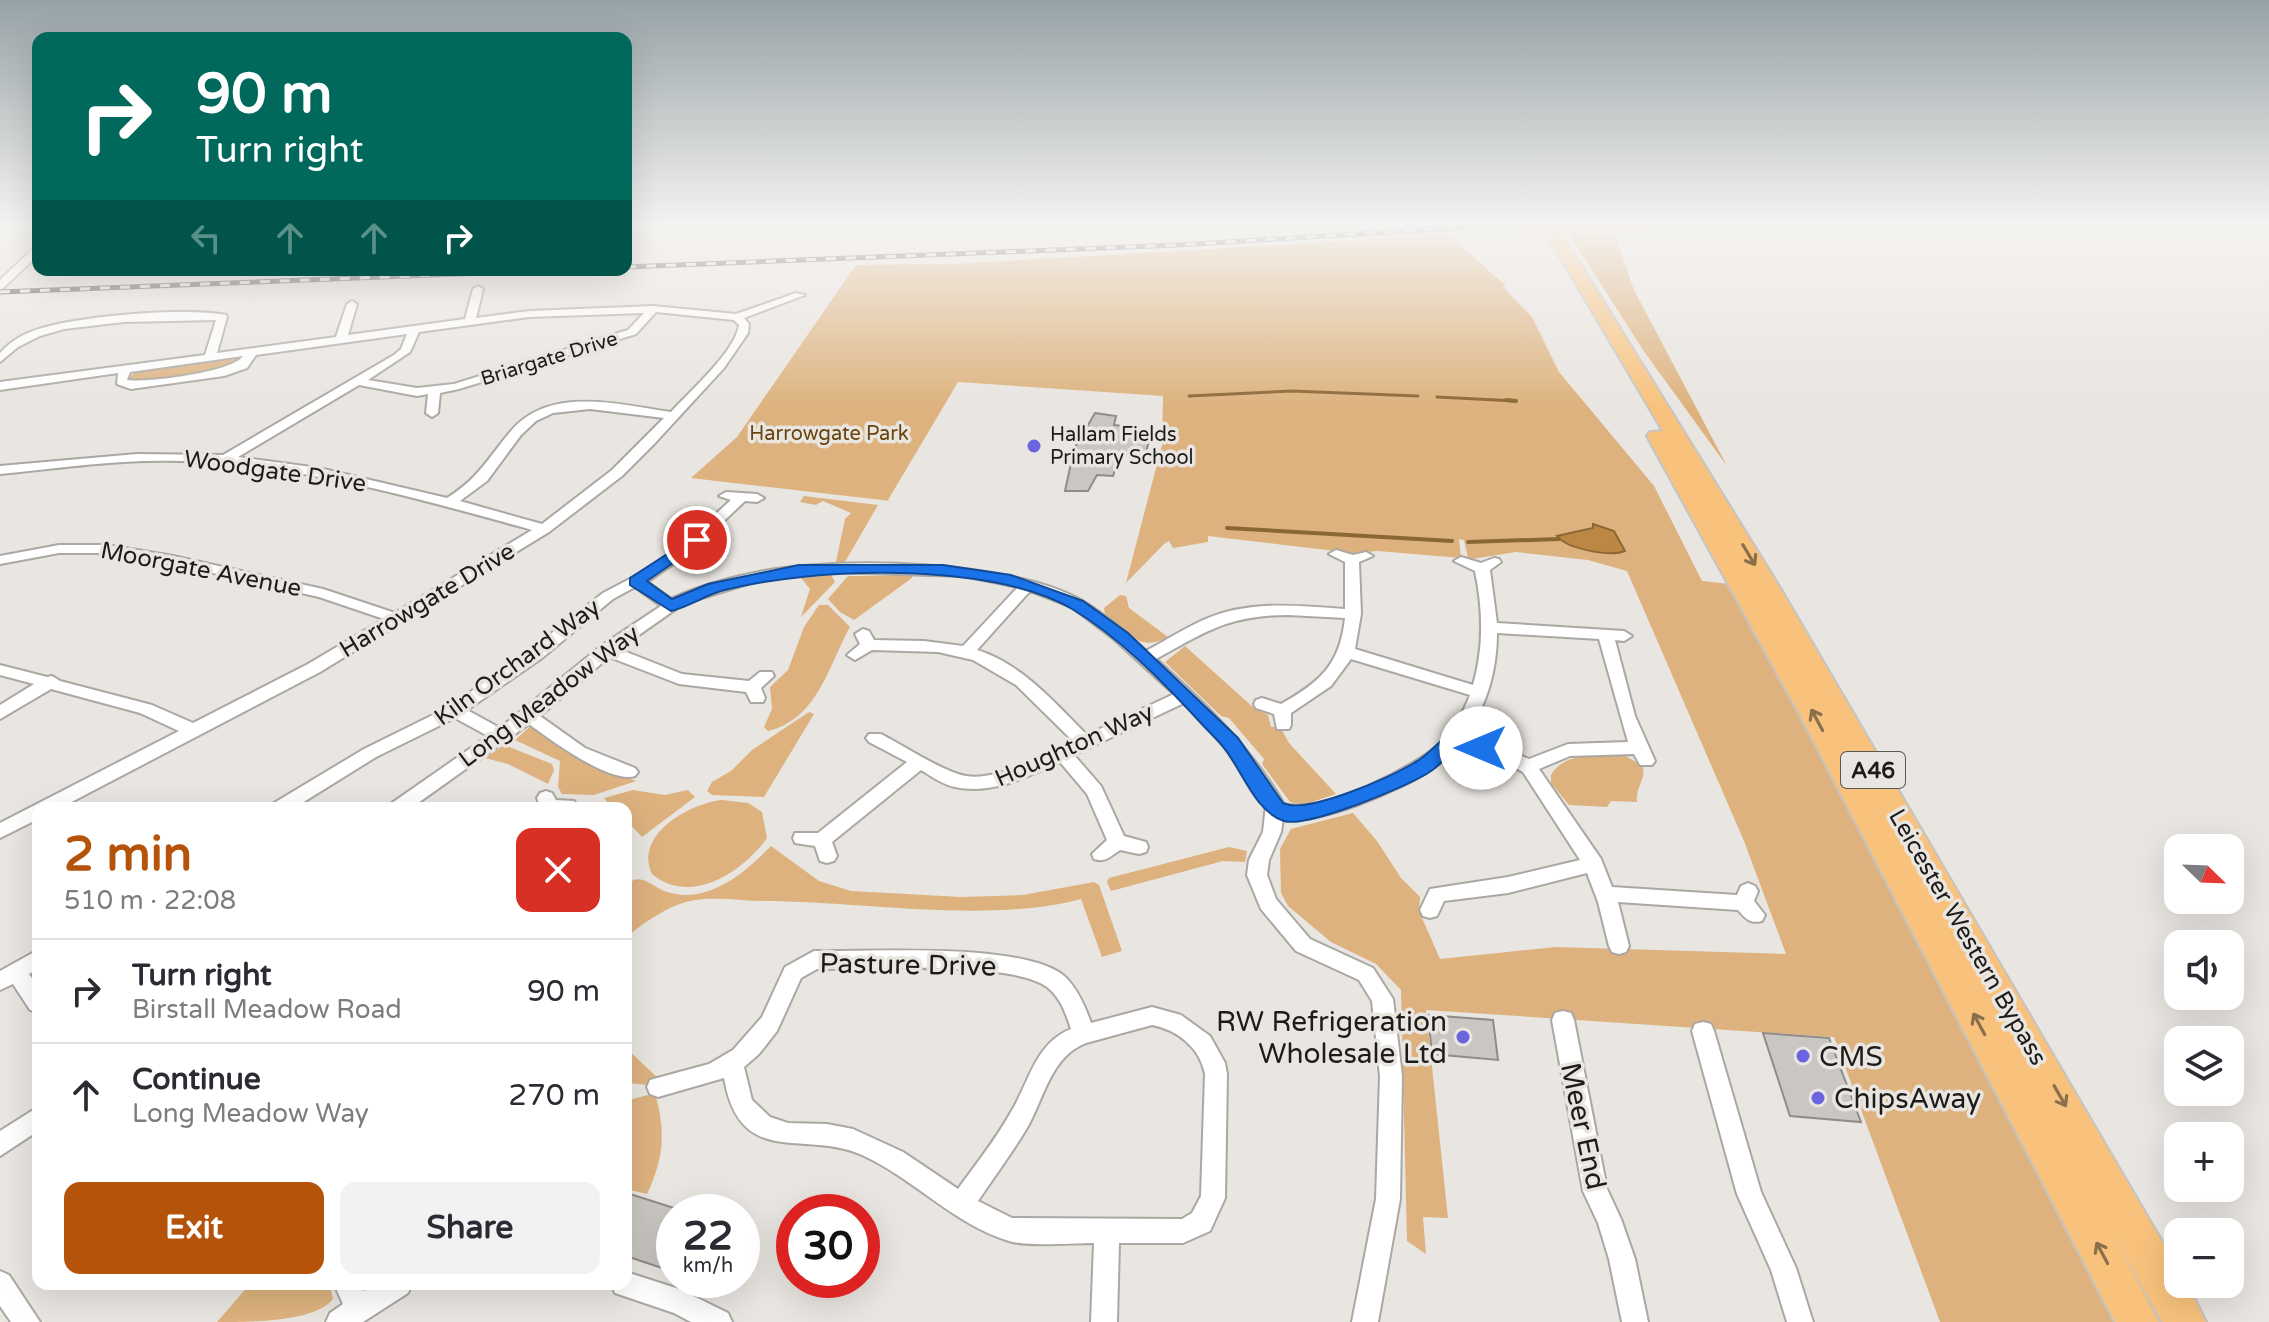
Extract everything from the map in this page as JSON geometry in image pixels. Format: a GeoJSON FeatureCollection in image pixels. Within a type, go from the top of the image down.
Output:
{"type":"FeatureCollection","features":[{"type":"Feature","properties":{"kind":"highway","name":"Leicester Western Bypass"},"geometry":{"type":"LineString","coordinates":[[1573,285],[1814,715],[2138,1322]]}},
{"type":"Feature","properties":{"kind":"highway","name":"Leicester Western Bypass"},"geometry":{"type":"LineString","coordinates":[[1577,285],[1768,588],[2185,1322]]}},
{"type":"Feature","properties":{"kind":"street"},"geometry":{"type":"LineString","coordinates":[[460,296],[478,291],[470,322]]}},
{"type":"Feature","properties":{"kind":"street"},"geometry":{"type":"LineString","coordinates":[[0,386],[563,311],[653,309],[737,317],[802,295]]}},
{"type":"Feature","properties":{"kind":"street"},"geometry":{"type":"LineString","coordinates":[[341,340],[351,308],[363,309]]}},
{"type":"Feature","properties":{"kind":"street","name":"Briargate Drive"},"geometry":{"type":"LineString","coordinates":[[355,381],[434,392],[623,336],[639,329],[653,309]]}},
{"type":"Feature","properties":{"kind":"street"},"geometry":{"type":"LineString","coordinates":[[0,359],[14,344],[73,325],[202,315],[222,317],[210,358]]}},
{"type":"Feature","properties":{"kind":"street","name":"Harrowgate Drive"},"geometry":{"type":"LineString","coordinates":[[55,802],[314,668],[544,529],[617,473],[720,366],[743,333],[744,324],[737,317]]}},
{"type":"Feature","properties":{"kind":"street"},"geometry":{"type":"LineString","coordinates":[[224,460],[398,357],[406,350],[414,330]]}},
{"type":"Feature","properties":{"kind":"street"},"geometry":{"type":"LineString","coordinates":[[125,370],[121,382],[131,385],[205,376],[243,366],[251,353]]}},
{"type":"Feature","properties":{"kind":"street"},"geometry":{"type":"LineString","coordinates":[[432,414],[434,392]]}},
{"type":"Feature","properties":{"kind":"street"},"geometry":{"type":"LineString","coordinates":[[450,502],[484,479],[518,431],[547,411],[576,406],[674,416]]}},
{"type":"Feature","properties":{"kind":"street","name":"Woodgate Drive"},"geometry":{"type":"LineString","coordinates":[[0,470],[165,458],[224,460],[400,489],[544,529]]}},
{"type":"Feature","properties":{"kind":"street","name":"Kiln Orchard Way"},"geometry":{"type":"LineString","coordinates":[[290,802],[362,757],[455,711],[536,654],[608,596],[691,545],[742,497]]}},
{"type":"Feature","properties":{"kind":"street","name":"Moorgate Avenue"},"geometry":{"type":"LineString","coordinates":[[0,560],[59,549],[107,549],[282,583],[360,604],[398,619]]}},
{"type":"Feature","properties":{"kind":"street"},"geometry":{"type":"LineString","coordinates":[[1262,704],[1282,718],[1319,691],[1346,652],[1359,558],[1336,554]]}},
{"type":"Feature","properties":{"kind":"street"},"geometry":{"type":"LineString","coordinates":[[1365,1322],[1388,1199],[1391,1076],[1382,999],[1366,974],[1303,945],[1268,903],[1257,875],[1259,860],[1272,832],[1276,808],[1289,815],[1306,814],[1336,805],[1423,767],[1455,738],[1479,692],[1492,628],[1488,565],[1461,561]]}},
{"type":"Feature","properties":{"kind":"street","name":"Long Meadow Way"},"geometry":{"type":"LineString","coordinates":[[407,802],[529,716],[607,650],[671,606],[704,591],[760,576],[799,570],[845,569],[964,572],[1028,585],[1077,604],[1146,658],[1186,695],[1231,742],[1276,808]]}},
{"type":"Feature","properties":{"kind":"street"},"geometry":{"type":"LineString","coordinates":[[636,581],[671,606]]}},
{"type":"Feature","properties":{"kind":"street"},"geometry":{"type":"LineString","coordinates":[[966,652],[1028,585]]}},
{"type":"Feature","properties":{"kind":"street"},"geometry":{"type":"LineString","coordinates":[[1146,658],[1209,623],[1237,614],[1265,610],[1353,614]]}},
{"type":"Feature","properties":{"kind":"street"},"geometry":{"type":"LineString","coordinates":[[1492,628],[1624,636]]}},
{"type":"Feature","properties":{"kind":"street"},"geometry":{"type":"LineString","coordinates":[[1528,766],[1568,750],[1642,754],[1605,635]]}},
{"type":"Feature","properties":{"kind":"street"},"geometry":{"type":"LineString","coordinates":[[862,645],[966,652],[1007,671],[1083,741]]}},
{"type":"Feature","properties":{"kind":"street"},"geometry":{"type":"LineString","coordinates":[[607,650],[679,679],[755,692],[766,676]]}},
{"type":"Feature","properties":{"kind":"street"},"geometry":{"type":"LineString","coordinates":[[1346,652],[1479,692]]}},
{"type":"Feature","properties":{"kind":"street"},"geometry":{"type":"LineString","coordinates":[[0,670],[52,681],[146,709],[193,730]]}},
{"type":"Feature","properties":{"kind":"street"},"geometry":{"type":"LineString","coordinates":[[0,713],[52,681]]}},
{"type":"Feature","properties":{"kind":"street","name":"Houghton Way"},"geometry":{"type":"LineString","coordinates":[[875,738],[956,781],[988,783],[1025,771],[1186,695]]}},
{"type":"Feature","properties":{"kind":"street"},"geometry":{"type":"LineString","coordinates":[[455,711],[501,736]]}},
{"type":"Feature","properties":{"kind":"street"},"geometry":{"type":"LineString","coordinates":[[529,716],[579,752],[629,772]]}},
{"type":"Feature","properties":{"kind":"street"},"geometry":{"type":"LineString","coordinates":[[1455,738],[1528,766],[1546,796],[1566,818],[1594,864],[1607,894],[1619,946]]}},
{"type":"Feature","properties":{"kind":"street"},"geometry":{"type":"LineString","coordinates":[[1061,752],[1095,791],[1109,848],[1139,847]]}},
{"type":"Feature","properties":{"kind":"street"},"geometry":{"type":"LineString","coordinates":[[802,838],[825,848],[919,762]]}},
{"type":"Feature","properties":{"kind":"street"},"geometry":{"type":"LineString","coordinates":[[0,831],[32,814]]}},
{"type":"Feature","properties":{"kind":"street"},"geometry":{"type":"LineString","coordinates":[[1433,902],[1594,864]]}},
{"type":"Feature","properties":{"kind":"street"},"geometry":{"type":"LineString","coordinates":[[1607,894],[1748,903]]}},
{"type":"Feature","properties":{"kind":"street","name":"Pasture Drive"},"geometry":{"type":"LineString","coordinates":[[658,1087],[732,1064],[754,1042],[783,1003],[792,973],[814,960],[997,962],[1016,966],[1068,990],[1084,1034]]}},
{"type":"Feature","properties":{"kind":"street"},"geometry":{"type":"LineString","coordinates":[[32,962],[8,976],[32,998]]}},
{"type":"Feature","properties":{"kind":"street"},"geometry":{"type":"LineString","coordinates":[[732,1064],[743,1108],[759,1122],[791,1137],[856,1140],[961,1206],[986,1221],[1012,1230],[1183,1231],[1201,1222],[1210,1211],[1215,1061],[1178,1022],[1166,1017],[1152,1016],[1071,1039],[1042,1069],[1020,1119],[961,1206]]}},
{"type":"Feature","properties":{"kind":"street","name":"Meer End"},"geometry":{"type":"LineString","coordinates":[[1563,1020],[1595,1191],[1618,1246],[1635,1322]]}},
{"type":"Feature","properties":{"kind":"street"},"geometry":{"type":"LineString","coordinates":[[1703,1031],[1749,1194],[1783,1268],[1800,1322]]}},
{"type":"Feature","properties":{"kind":"street"},"geometry":{"type":"LineString","coordinates":[[0,1145],[32,1122]]}},
{"type":"Feature","properties":{"kind":"street"},"geometry":{"type":"LineString","coordinates":[[1104,1322],[1107,1230]]}},
{"type":"Feature","properties":{"kind":"street"},"geometry":{"type":"LineString","coordinates":[[0,1284],[27,1322]]}},
{"type":"Feature","properties":{"kind":"street"},"geometry":{"type":"LineString","coordinates":[[632,1287],[679,1302],[719,1322]]}},
{"type":"Feature","properties":{"kind":"street"},"geometry":{"type":"LineString","coordinates":[[347,1290],[349,1316],[390,1290]]}},
{"type":"Feature","properties":{"kind":"green space","name":"Harrowgate Park"},"geometry":{"type":"Polygon","coordinates":[[[842,285],[1505,285],[1503,287],[1532,317],[1559,372],[1654,486],[1702,581],[1729,584],[1882,864],[2117,1322],[1940,1322],[1834,1037],[1426,1010],[1448,1218],[1423,1217],[1426,1254],[1407,1241],[1401,990],[1376,964],[1331,942],[1288,906],[1281,893],[1280,849],[1291,829],[1353,813],[1377,841],[1401,878],[1420,897],[1419,911],[1440,959],[1556,947],[1786,954],[1744,841],[1627,571],[1588,560],[1516,552],[1472,559],[1468,558],[1464,540],[1459,539],[1461,558],[1378,551],[1352,553],[1208,536],[1208,542],[1173,548],[1169,541],[1126,583],[1162,445],[1163,396],[958,382],[888,500],[891,501],[691,478],[737,437],[842,285]]]}},
{"type":"Feature","properties":{"kind":"green space"},"geometry":{"type":"Polygon","coordinates":[[[1601,285],[1632,285],[1727,466],[1643,350],[1601,285]]]}},
{"type":"Feature","properties":{"kind":"green space"},"geometry":{"type":"Polygon","coordinates":[[[242,358],[229,370],[126,382],[134,373],[242,358]]]}},
{"type":"Feature","properties":{"kind":"green space"},"geometry":{"type":"Polygon","coordinates":[[[804,496],[878,505],[845,562],[836,562],[845,519],[851,513],[823,501],[816,505],[800,502],[804,496]]]}},
{"type":"Feature","properties":{"kind":"green space"},"geometry":{"type":"Polygon","coordinates":[[[831,575],[835,582],[801,617],[810,589],[801,578],[831,575]]]}},
{"type":"Feature","properties":{"kind":"green space"},"geometry":{"type":"Polygon","coordinates":[[[848,576],[912,578],[854,620],[840,612],[828,599],[848,576]]]}},
{"type":"Feature","properties":{"kind":"green space"},"geometry":{"type":"Polygon","coordinates":[[[1120,595],[1126,596],[1129,608],[1168,637],[1149,643],[1141,642],[1105,614],[1104,608],[1120,595]]]}},
{"type":"Feature","properties":{"kind":"green space"},"geometry":{"type":"Polygon","coordinates":[[[819,605],[828,605],[850,627],[828,674],[810,703],[785,725],[768,731],[764,727],[772,709],[770,687],[788,670],[804,627],[819,605]]]}},
{"type":"Feature","properties":{"kind":"green space"},"geometry":{"type":"Polygon","coordinates":[[[1185,646],[1255,709],[1268,715],[1271,727],[1280,727],[1289,743],[1336,794],[1303,805],[1290,802],[1262,764],[1264,759],[1229,718],[1221,716],[1165,662],[1185,646]]]}},
{"type":"Feature","properties":{"kind":"green space"},"geometry":{"type":"Polygon","coordinates":[[[809,712],[814,714],[764,797],[712,795],[707,791],[712,782],[731,771],[752,750],[809,712]]]}},
{"type":"Feature","properties":{"kind":"green space"},"geometry":{"type":"Polygon","coordinates":[[[533,724],[584,760],[636,781],[594,795],[562,794],[558,787],[560,761],[515,740],[533,724]]]}},
{"type":"Feature","properties":{"kind":"green space"},"geometry":{"type":"Polygon","coordinates":[[[504,745],[552,764],[554,770],[548,784],[508,764],[485,758],[504,745]]]}},
{"type":"Feature","properties":{"kind":"green space"},"geometry":{"type":"Polygon","coordinates":[[[1594,755],[1624,755],[1643,766],[1637,802],[1611,801],[1607,807],[1569,805],[1551,783],[1551,775],[1564,762],[1594,755]]]}},
{"type":"Feature","properties":{"kind":"green space"},"geometry":{"type":"Polygon","coordinates":[[[633,790],[665,795],[688,790],[695,797],[642,837],[632,826],[632,802],[607,802],[604,798],[633,790]]]}},
{"type":"Feature","properties":{"kind":"green space"},"geometry":{"type":"Polygon","coordinates":[[[722,800],[748,803],[762,812],[767,838],[756,851],[730,873],[698,886],[682,887],[652,874],[648,860],[650,846],[657,834],[681,814],[722,800]]]}},
{"type":"Feature","properties":{"kind":"green space"},"geometry":{"type":"Polygon","coordinates":[[[771,846],[819,881],[851,891],[961,897],[1023,895],[1094,882],[1099,885],[1122,951],[1102,957],[1081,899],[1045,906],[966,911],[699,900],[681,903],[664,911],[632,933],[633,880],[646,881],[667,892],[697,894],[725,884],[771,846]]]}},
{"type":"Feature","properties":{"kind":"green space"},"geometry":{"type":"Polygon","coordinates":[[[1229,847],[1247,851],[1245,862],[1223,861],[1111,891],[1107,882],[1109,878],[1229,847]]]}},
{"type":"Feature","properties":{"kind":"green space"},"geometry":{"type":"Polygon","coordinates":[[[632,1054],[660,1080],[651,1085],[632,1083],[632,1054]]]}},
{"type":"Feature","properties":{"kind":"green space"},"geometry":{"type":"Polygon","coordinates":[[[655,1093],[661,1120],[660,1156],[647,1194],[632,1190],[632,1099],[655,1093]]]}},
{"type":"Feature","properties":{"kind":"green space"},"geometry":{"type":"Polygon","coordinates":[[[245,1290],[331,1290],[333,1299],[324,1307],[297,1316],[264,1321],[217,1322],[245,1290]]]}},
{"type":"Feature","properties":{"kind":"shaded area"},"geometry":{"type":"Polygon","coordinates":[[[1593,524],[1614,531],[1625,551],[1589,551],[1570,545],[1557,536],[1593,528],[1593,524]]]}},
{"type":"Feature","properties":{"kind":"building","name":"Hallam Fields Primary School"},"geometry":{"type":"Polygon","coordinates":[[[1095,413],[1116,416],[1114,425],[1131,427],[1129,436],[1150,438],[1145,455],[1120,454],[1113,476],[1097,475],[1088,491],[1065,491],[1074,449],[1095,413]]]}},
{"type":"Feature","properties":{"kind":"building","name":"RW Refrigeration Wholesale Ltd"},"geometry":{"type":"Polygon","coordinates":[[[1428,1015],[1493,1020],[1498,1060],[1432,1054],[1428,1015]]]}},
{"type":"Feature","properties":{"kind":"building"},"geometry":{"type":"Polygon","coordinates":[[[1763,1033],[1829,1038],[1861,1122],[1790,1116],[1763,1033]]]}},
{"type":"Feature","properties":{"kind":"building"},"geometry":{"type":"Polygon","coordinates":[[[632,1195],[656,1202],[656,1266],[632,1258],[632,1195]]]}},
{"type":"Feature","properties":{"kind":"waterway"},"geometry":{"type":"LineString","coordinates":[[1189,396],[1292,391],[1418,396]]}},
{"type":"Feature","properties":{"kind":"waterway"},"geometry":{"type":"LineString","coordinates":[[1437,397],[1516,401],[1506,400]]}},
{"type":"Feature","properties":{"kind":"waterway"},"geometry":{"type":"LineString","coordinates":[[1227,528],[1452,541]]}},
{"type":"Feature","properties":{"kind":"waterway"},"geometry":{"type":"LineString","coordinates":[[1468,542],[1559,539]]}},
{"type":"Feature","properties":{"kind":"railway"},"geometry":{"type":"LineString","coordinates":[[0,292],[187,285]]}},
{"type":"Feature","properties":{"kind":"place","name":"Hallam Fields Primary School"},"geometry":{"type":"Point","coordinates":[1034,446]}},
{"type":"Feature","properties":{"kind":"place","name":"RW Refrigeration Wholesale Ltd"},"geometry":{"type":"Point","coordinates":[1463,1037]}},
{"type":"Feature","properties":{"kind":"place","name":"CMS"},"geometry":{"type":"Point","coordinates":[1803,1056]}},
{"type":"Feature","properties":{"kind":"place","name":"ChipsAway"},"geometry":{"type":"Point","coordinates":[1818,1098]}},
{"type":"Feature","properties":{"kind":"route"},"geometry":{"type":"LineString","coordinates":[[697,540],[636,581],[671,606],[714,588],[799,570],[943,570],[1005,579],[1077,604],[1121,637],[1186,695],[1231,742],[1276,808],[1289,815],[1306,814],[1336,805],[1423,767],[1455,738],[1481,748]]}}]}
